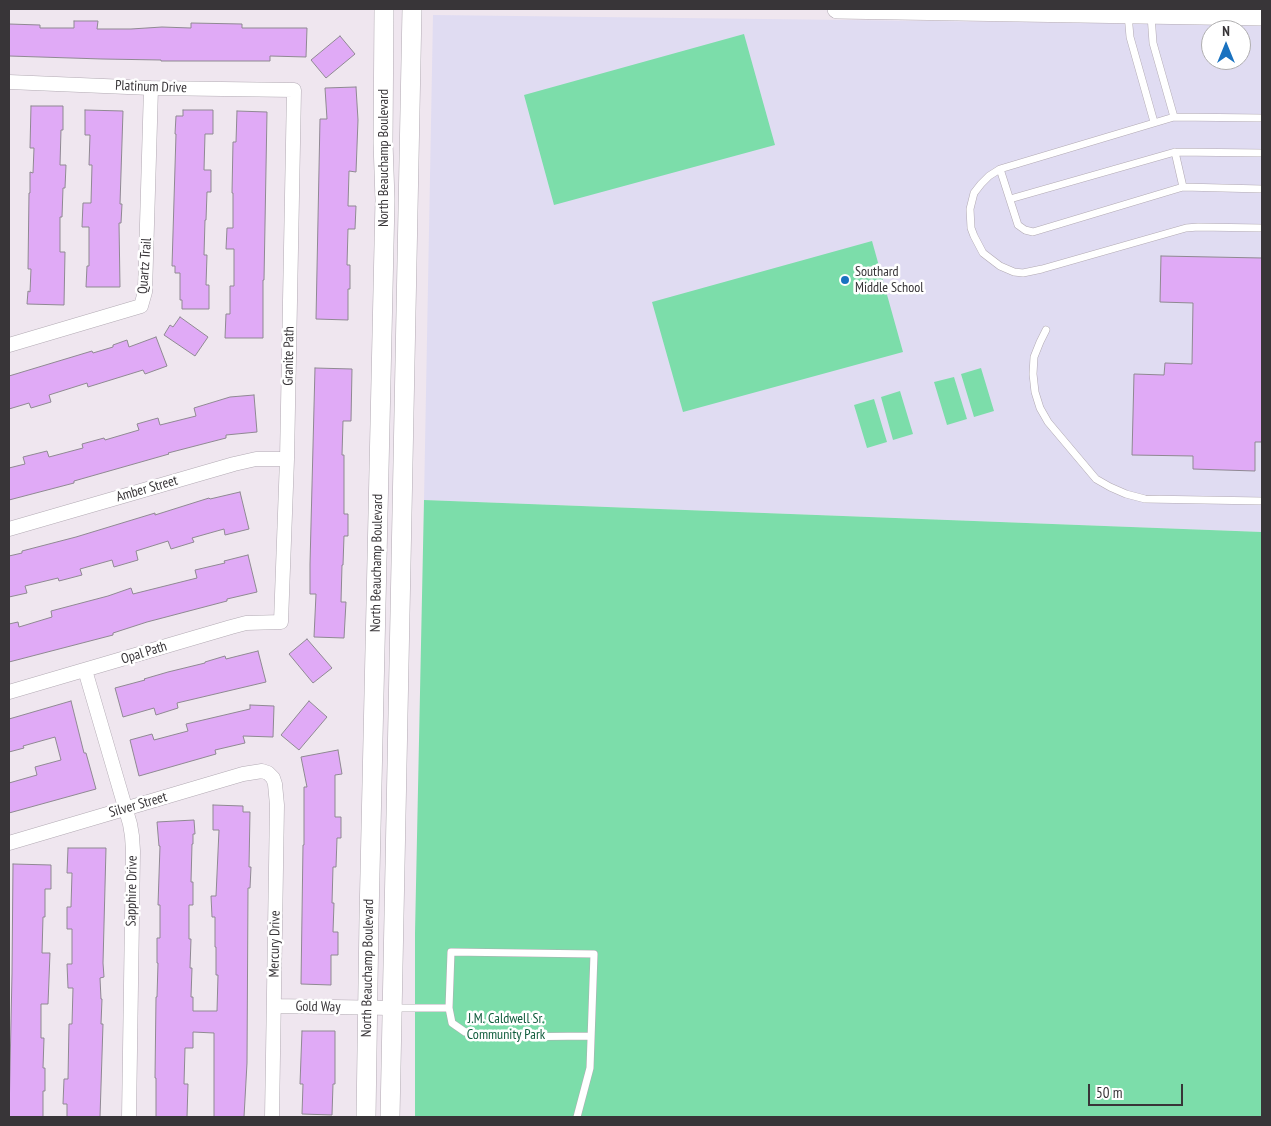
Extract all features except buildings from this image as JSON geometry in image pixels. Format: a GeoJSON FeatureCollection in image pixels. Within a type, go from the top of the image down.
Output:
{"type":"FeatureCollection","features":[{"type":"Feature","properties":{"kind":"street","name":"North Beauchamp Boulevard"},"geometry":{"type":"LineString","coordinates":[[366,1117],[385,200],[383,142],[384,9]]}},
{"type":"Feature","properties":{"kind":"street","name":"North Beauchamp Boulevard"},"geometry":{"type":"LineString","coordinates":[[390,1117],[412,9]]}},
{"type":"Feature","properties":{"kind":"street"},"geometry":{"type":"LineString","coordinates":[[837,9],[1128,11],[1262,16]]}},
{"type":"Feature","properties":{"kind":"street","name":"Platinum Drive"},"geometry":{"type":"LineString","coordinates":[[9,82],[151,88],[294,90]]}},
{"type":"Feature","properties":{"kind":"street","name":"Quartz Trail"},"geometry":{"type":"LineString","coordinates":[[9,345],[141,306],[145,292],[151,88]]}},
{"type":"Feature","properties":{"kind":"street","name":"Granite Path"},"geometry":{"type":"LineString","coordinates":[[281,622],[287,459],[294,90]]}},
{"type":"Feature","properties":{"kind":"street","name":"Amber Street"},"geometry":{"type":"LineString","coordinates":[[9,529],[234,464],[256,459],[287,459]]}},
{"type":"Feature","properties":{"kind":"street","name":"Opal Path"},"geometry":{"type":"LineString","coordinates":[[9,692],[232,626],[246,623],[281,622]]}},
{"type":"Feature","properties":{"kind":"street","name":"Sapphire Drive"},"geometry":{"type":"LineString","coordinates":[[85,670],[130,824],[132,851],[129,1117]]}},
{"type":"Feature","properties":{"kind":"street","name":"Silver Street"},"geometry":{"type":"LineString","coordinates":[[9,843],[243,774],[262,771],[268,773]]}},
{"type":"Feature","properties":{"kind":"street","name":"Mercury Drive"},"geometry":{"type":"LineString","coordinates":[[268,773],[273,778],[275,784],[277,805],[272,1117]]}},
{"type":"Feature","properties":{"kind":"street","name":"Gold Way"},"geometry":{"type":"LineString","coordinates":[[274,1006],[392,1008]]}},
{"type":"Feature","properties":{"kind":"lane"},"geometry":{"type":"LineString","coordinates":[[1128,11],[1130,37],[1154,122]]}},
{"type":"Feature","properties":{"kind":"lane"},"geometry":{"type":"LineString","coordinates":[[1150,12],[1153,43],[1174,117]]}},
{"type":"Feature","properties":{"kind":"lane"},"geometry":{"type":"LineString","coordinates":[[1262,118],[1174,117],[1000,169],[981,184],[974,193],[970,209],[974,236],[983,253],[1000,266],[1014,272],[1023,273],[1033,272],[1186,228],[1262,228]]}},
{"type":"Feature","properties":{"kind":"lane"},"geometry":{"type":"LineString","coordinates":[[1010,199],[1175,152],[1262,153]]}},
{"type":"Feature","properties":{"kind":"lane"},"geometry":{"type":"LineString","coordinates":[[1175,152],[1182,187]]}},
{"type":"Feature","properties":{"kind":"lane"},"geometry":{"type":"LineString","coordinates":[[1000,169],[1018,225],[1025,230],[1033,232],[1182,187],[1262,189]]}},
{"type":"Feature","properties":{"kind":"lane"},"geometry":{"type":"LineString","coordinates":[[1046,330],[1034,357],[1035,392],[1040,408],[1048,422],[1096,479],[1126,494],[1145,499],[1262,501]]}},
{"type":"Feature","properties":{"kind":"lane"},"geometry":{"type":"LineString","coordinates":[[577,1117],[590,1068],[594,954],[451,952],[449,1008],[452,1023],[465,1032],[498,1037],[591,1036]]}},
{"type":"Feature","properties":{"kind":"lane"},"geometry":{"type":"LineString","coordinates":[[392,1008],[449,1008]]}},
{"type":"Feature","properties":{"kind":"shaded area","name":"Southard Middle School"},"geometry":{"type":"Polygon","coordinates":[[[433,15],[1201,24],[1201,70],[1251,70],[1251,25],[1262,25],[1262,532],[424,500],[433,15]]]}},
{"type":"Feature","properties":{"kind":"green space"},"geometry":{"type":"Polygon","coordinates":[[[744,34],[775,145],[554,205],[524,95],[744,34]]]}},
{"type":"Feature","properties":{"kind":"green space"},"geometry":{"type":"Polygon","coordinates":[[[872,241],[903,352],[683,412],[652,302],[872,241]]]}},
{"type":"Feature","properties":{"kind":"green space"},"geometry":{"type":"Polygon","coordinates":[[[981,368],[994,411],[974,417],[961,374],[981,368]]]}},
{"type":"Feature","properties":{"kind":"green space"},"geometry":{"type":"Polygon","coordinates":[[[954,377],[967,419],[947,425],[934,382],[954,377]]]}},
{"type":"Feature","properties":{"kind":"green space"},"geometry":{"type":"Polygon","coordinates":[[[900,391],[913,434],[893,440],[881,397],[900,391]]]}},
{"type":"Feature","properties":{"kind":"green space"},"geometry":{"type":"Polygon","coordinates":[[[874,399],[887,442],[867,448],[854,405],[874,399]]]}},
{"type":"Feature","properties":{"kind":"green space","name":"J.M. Caldwell Sr. Community Park"},"geometry":{"type":"Polygon","coordinates":[[[424,500],[1262,532],[1262,1117],[415,1117],[415,933],[424,500]]]}},
{"type":"Feature","properties":{"kind":"place","name":"Southard Middle School"},"geometry":{"type":"Point","coordinates":[845,280]}}]}
